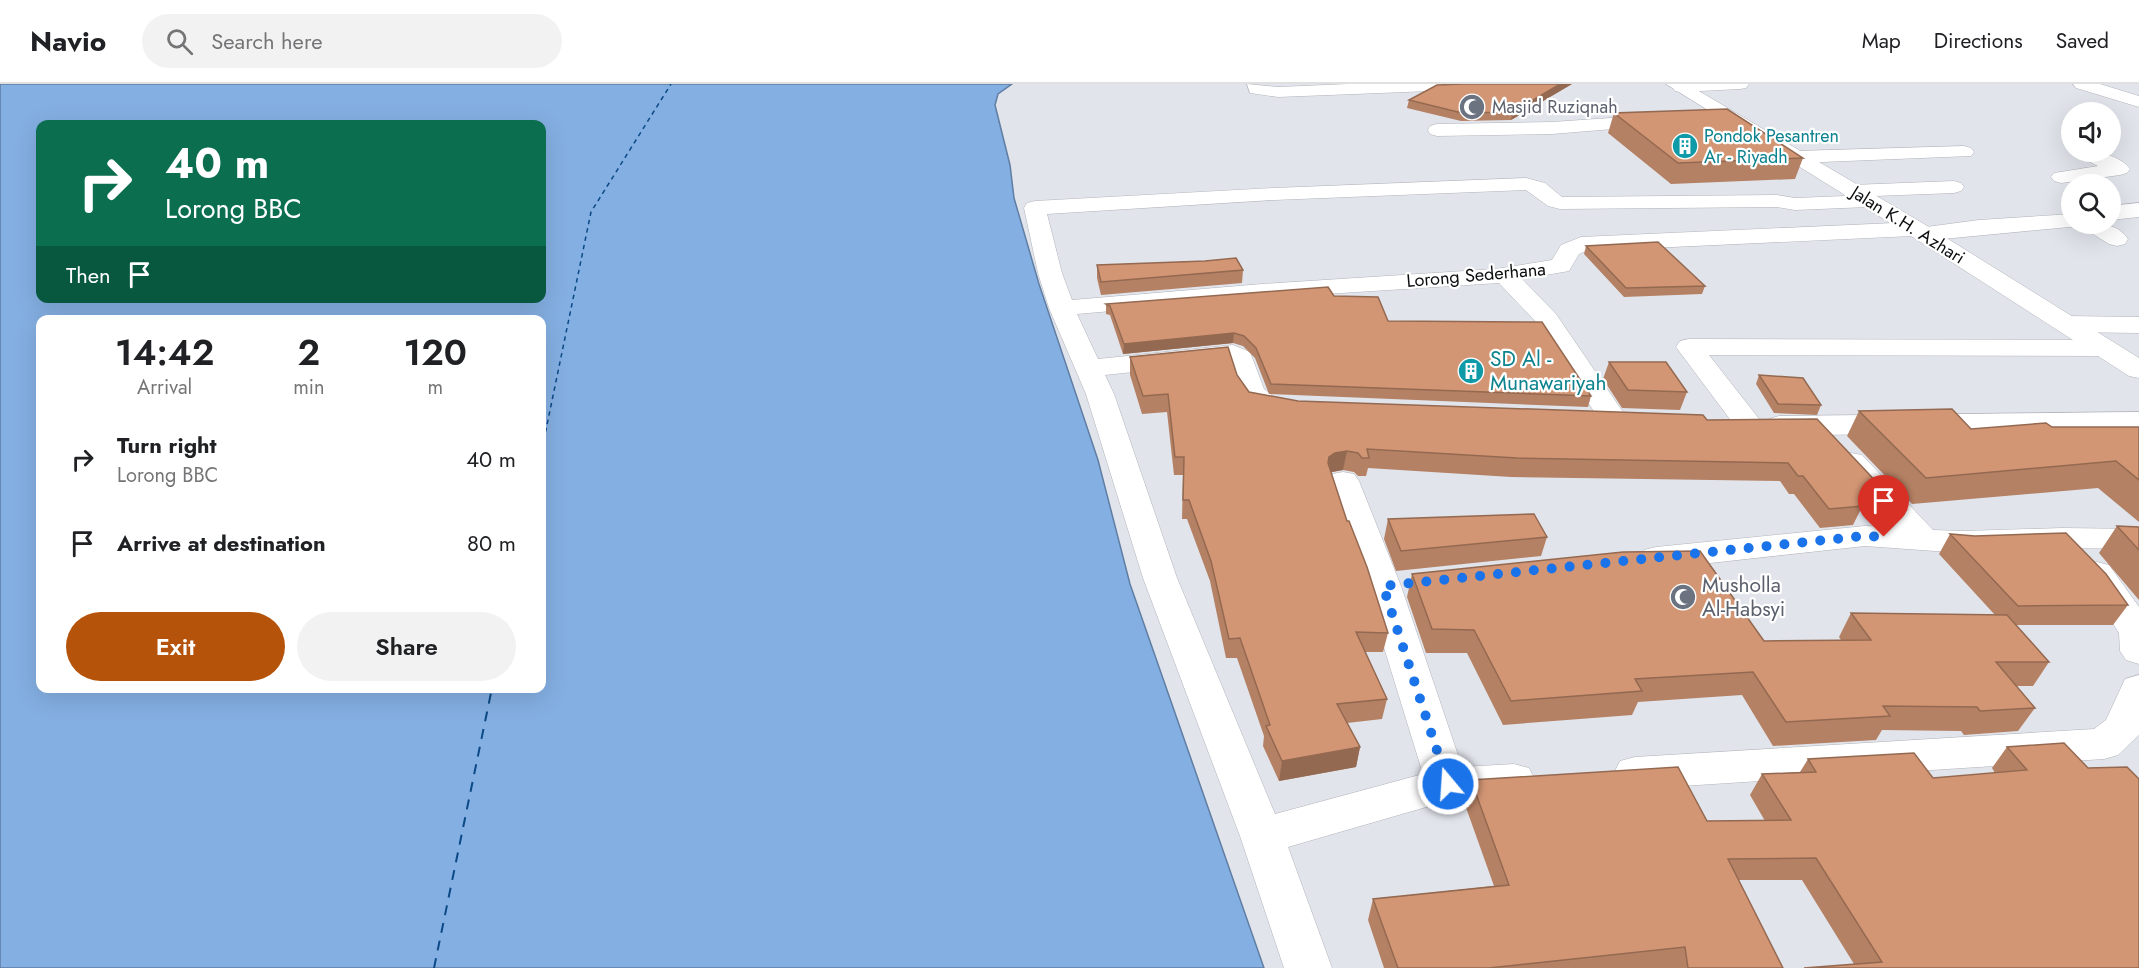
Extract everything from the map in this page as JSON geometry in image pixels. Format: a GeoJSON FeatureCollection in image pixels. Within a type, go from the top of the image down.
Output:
{"type":"FeatureCollection","features":[{"type":"Feature","properties":{"kind":"street"},"geometry":{"type":"LineString","coordinates":[[1256,84],[1256,89],[1260,91],[1278,92],[1482,84]]}},
{"type":"Feature","properties":{"kind":"street"},"geometry":{"type":"LineString","coordinates":[[1678,86],[1740,84]]}},
{"type":"Feature","properties":{"kind":"street"},"geometry":{"type":"LineString","coordinates":[[2082,84],[2139,102]]}},
{"type":"Feature","properties":{"kind":"street","name":"Jalan K.H. Azhari"},"geometry":{"type":"LineString","coordinates":[[1678,86],[2137,367]]}},
{"type":"Feature","properties":{"kind":"street"},"geometry":{"type":"LineString","coordinates":[[1696,119],[1731,118]]}},
{"type":"Feature","properties":{"kind":"street"},"geometry":{"type":"LineString","coordinates":[[1437,130],[1552,128],[1673,120]]}},
{"type":"Feature","properties":{"kind":"street"},"geometry":{"type":"LineString","coordinates":[[1797,157],[1964,152]]}},
{"type":"Feature","properties":{"kind":"street"},"geometry":{"type":"LineString","coordinates":[[2087,174],[2120,169],[2105,162]]}},
{"type":"Feature","properties":{"kind":"street"},"geometry":{"type":"LineString","coordinates":[[1308,968],[1262,836],[1160,578],[1100,394],[1062,308],[1050,273],[1035,208],[1274,194],[1526,184],[1538,186],[1553,201],[1560,203],[1761,201],[1795,204],[1954,187]]}},
{"type":"Feature","properties":{"kind":"street"},"geometry":{"type":"LineString","coordinates":[[2121,204],[2137,210]]}},
{"type":"Feature","properties":{"kind":"street"},"geometry":{"type":"LineString","coordinates":[[2121,212],[2137,210]]}},
{"type":"Feature","properties":{"kind":"street"},"geometry":{"type":"LineString","coordinates":[[1919,232],[2061,222]]}},
{"type":"Feature","properties":{"kind":"street","name":"Lorong Sederhana"},"geometry":{"type":"LineString","coordinates":[[1062,308],[1262,291],[1505,275],[1562,266],[1569,250],[1581,244],[1919,232]]}},
{"type":"Feature","properties":{"kind":"street"},"geometry":{"type":"LineString","coordinates":[[2108,234],[2117,239]]}},
{"type":"Feature","properties":{"kind":"street"},"geometry":{"type":"LineString","coordinates":[[1505,275],[1547,319],[1623,419],[1577,417]]}},
{"type":"Feature","properties":{"kind":"street"},"geometry":{"type":"LineString","coordinates":[[2066,324],[2139,325]]}},
{"type":"Feature","properties":{"kind":"street"},"geometry":{"type":"LineString","coordinates":[[1748,424],[1689,347],[2104,348]]}},
{"type":"Feature","properties":{"kind":"street"},"geometry":{"type":"LineString","coordinates":[[1089,368],[1233,353],[1239,355],[1251,393],[1259,403],[1320,409]]}},
{"type":"Feature","properties":{"kind":"street"},"geometry":{"type":"LineString","coordinates":[[1714,422],[1818,426],[2139,421]]}},
{"type":"Feature","properties":{"kind":"street"},"geometry":{"type":"LineString","coordinates":[[1818,426],[1923,539]]}},
{"type":"Feature","properties":{"kind":"street"},"geometry":{"type":"LineString","coordinates":[[1343,481],[1400,584],[1448,784]]}},
{"type":"Feature","properties":{"kind":"street"},"geometry":{"type":"LineString","coordinates":[[1629,560],[1864,536],[1962,542],[2062,538],[2139,539]]}},
{"type":"Feature","properties":{"kind":"street"},"geometry":{"type":"LineString","coordinates":[[2062,538],[2095,572],[2124,611],[2137,632],[2139,651]]}},
{"type":"Feature","properties":{"kind":"street"},"geometry":{"type":"LineString","coordinates":[[1603,775],[2104,744],[2131,736],[2139,689]]}},
{"type":"Feature","properties":{"kind":"street"},"geometry":{"type":"LineString","coordinates":[[1262,836],[1448,784],[1555,778]]}},
{"type":"Feature","properties":{"kind":"water"},"geometry":{"type":"Polygon","coordinates":[[[0,84],[1012,84],[998,94],[995,105],[1010,165],[1014,198],[1039,284],[1098,460],[1130,584],[1264,968],[0,968],[0,84]]]}},
{"type":"Feature","properties":{"kind":"building"},"geometry":{"type":"Polygon","coordinates":[[[1560,84],[1513,112],[1462,113],[1409,100],[1437,85],[1560,84]]]}},
{"type":"Feature","properties":{"kind":"building"},"geometry":{"type":"Polygon","coordinates":[[[1727,109],[1803,158],[1678,163],[1614,113],[1727,109]]]}},
{"type":"Feature","properties":{"kind":"building","name":"SD Al - Munawariyah"},"geometry":{"type":"Polygon","coordinates":[[[1658,242],[1705,286],[1626,288],[1586,246],[1658,242]]]}},
{"type":"Feature","properties":{"kind":"building"},"geometry":{"type":"Polygon","coordinates":[[[1236,258],[1243,270],[1101,282],[1097,265],[1205,261],[1236,258]]]}},
{"type":"Feature","properties":{"kind":"building"},"geometry":{"type":"Polygon","coordinates":[[[1328,287],[1334,296],[1378,297],[1388,321],[1542,322],[1591,396],[1271,384],[1256,348],[1244,336],[1234,333],[1124,344],[1110,306],[1106,304],[1328,287]]]}},
{"type":"Feature","properties":{"kind":"building"},"geometry":{"type":"Polygon","coordinates":[[[1228,347],[1237,375],[1249,392],[1298,401],[1703,415],[1707,420],[1817,419],[1883,489],[1862,491],[1863,506],[1829,509],[1803,476],[1798,476],[1788,463],[1517,458],[1367,449],[1369,458],[1362,458],[1358,453],[1347,451],[1335,453],[1329,457],[1328,463],[1347,521],[1349,521],[1367,567],[1388,633],[1356,632],[1387,699],[1337,704],[1360,747],[1282,761],[1266,726],[1270,725],[1240,638],[1229,639],[1211,561],[1189,500],[1183,500],[1184,457],[1175,457],[1168,394],[1143,396],[1130,357],[1228,347]]]}},
{"type":"Feature","properties":{"kind":"building"},"geometry":{"type":"Polygon","coordinates":[[[1609,362],[1666,362],[1687,392],[1628,390],[1609,362]]]}},
{"type":"Feature","properties":{"kind":"building"},"geometry":{"type":"Polygon","coordinates":[[[1759,375],[1803,378],[1821,405],[1778,404],[1759,375]]]}},
{"type":"Feature","properties":{"kind":"building"},"geometry":{"type":"Polygon","coordinates":[[[1952,409],[1971,429],[2046,423],[2052,427],[2139,427],[2139,480],[2116,461],[1926,478],[1859,411],[1952,409]]]}},
{"type":"Feature","properties":{"kind":"building"},"geometry":{"type":"Polygon","coordinates":[[[1534,514],[1547,537],[1401,551],[1388,519],[1534,514]]]}},
{"type":"Feature","properties":{"kind":"building"},"geometry":{"type":"Polygon","coordinates":[[[2117,526],[2139,527],[2139,550],[2117,526]]]}},
{"type":"Feature","properties":{"kind":"building"},"geometry":{"type":"Polygon","coordinates":[[[2066,533],[2106,574],[2128,605],[2018,606],[1950,534],[1975,536],[2066,533]]]}},
{"type":"Feature","properties":{"kind":"building"},"geometry":{"type":"Polygon","coordinates":[[[1700,551],[1764,641],[1871,640],[1851,613],[2007,615],[2049,662],[1996,662],[2035,708],[1980,711],[1977,707],[1883,706],[1890,716],[1786,722],[1753,672],[1635,679],[1642,691],[1511,701],[1474,630],[1432,629],[1412,574],[1623,552],[1700,551]]]}},
{"type":"Feature","properties":{"kind":"building"},"geometry":{"type":"Polygon","coordinates":[[[2064,743],[2088,768],[2127,767],[2139,779],[2139,968],[1804,968],[1882,962],[1816,858],[1728,859],[1783,968],[1688,968],[1685,947],[1489,968],[1398,968],[1373,899],[1509,885],[1471,780],[1678,767],[1707,821],[1791,820],[1762,774],[1816,772],[1808,759],[1914,753],[1933,778],[2027,770],[2007,747],[2064,743]]]}},
{"type":"Feature","properties":{"kind":"ferry route"},"geometry":{"type":"LineString","coordinates":[[546,430],[591,212],[671,84]]}},
{"type":"Feature","properties":{"kind":"ferry route"},"geometry":{"type":"LineString","coordinates":[[434,968],[491,693]]}},
{"type":"Feature","properties":{"kind":"place","name":"Masjid Ruziqnah"},"geometry":{"type":"Point","coordinates":[1472,107]}},
{"type":"Feature","properties":{"kind":"place","name":"Pondok Pesantren Ar - Riyadh"},"geometry":{"type":"Point","coordinates":[1685,146]}},
{"type":"Feature","properties":{"kind":"place","name":"SD Al - Munawariyah"},"geometry":{"type":"Point","coordinates":[1471,371]}},
{"type":"Feature","properties":{"kind":"place","name":"Musholla Al-Habsyi"},"geometry":{"type":"Point","coordinates":[1683,597]}},
{"type":"Feature","properties":{"kind":"route"},"geometry":{"type":"LineString","coordinates":[[1448,784],[1383,586],[1864,536],[1884,537]]}}]}
